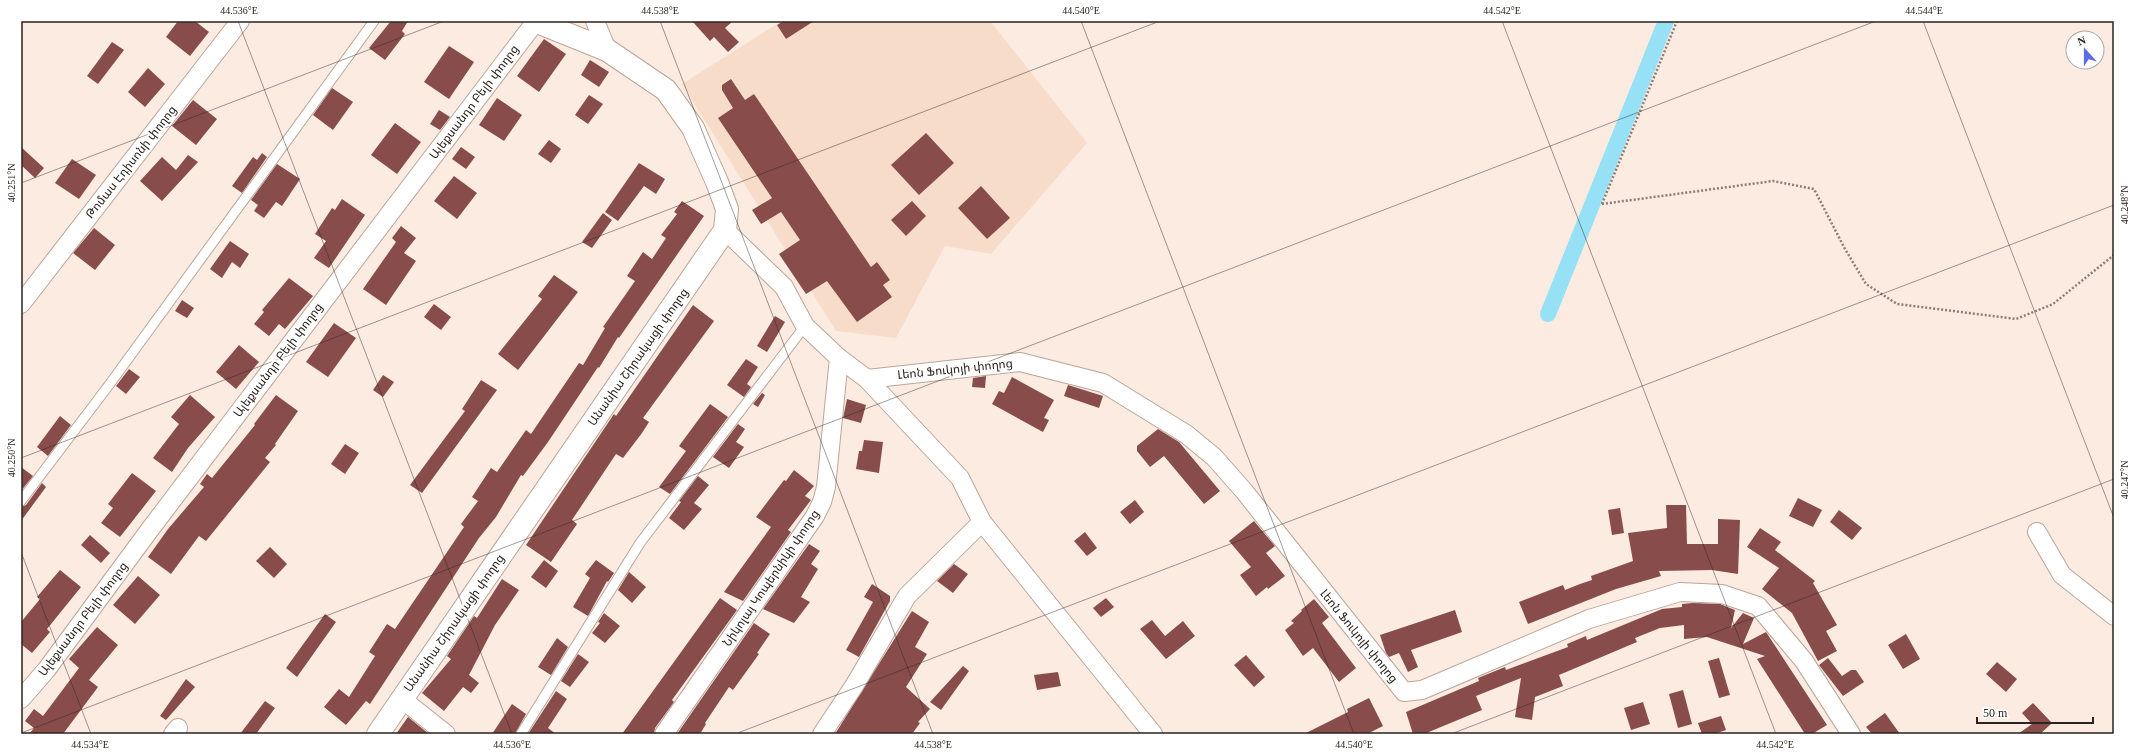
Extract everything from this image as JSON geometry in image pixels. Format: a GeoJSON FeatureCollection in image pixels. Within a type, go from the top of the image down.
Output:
{"type":"FeatureCollection","features":[{"type":"Feature","properties":{"kind":"main road","name":"Անանիա Շիրակացի փողոց"},"geometry":{"type":"LineString","coordinates":[[378,734],[725,230],[727,209],[693,128],[679,106],[666,90],[607,50],[535,21]]}},
{"type":"Feature","properties":{"kind":"street","name":"Թոմաս Էդիսոնի փողոց"},"geometry":{"type":"LineString","coordinates":[[21,304],[240,21]]}},
{"type":"Feature","properties":{"kind":"street","name":"Ալեքսանդր Բելի փողոց"},"geometry":{"type":"LineString","coordinates":[[21,699],[46,669],[535,21]]}},
{"type":"Feature","properties":{"kind":"street"},"geometry":{"type":"LineString","coordinates":[[595,21],[607,50]]}},
{"type":"Feature","properties":{"kind":"street"},"geometry":{"type":"LineString","coordinates":[[725,230],[784,287],[805,326],[839,358],[866,379],[960,478],[982,522],[1152,734]]}},
{"type":"Feature","properties":{"kind":"street","name":"Նիկոլայ Կոպերնիկի փողոց"},"geometry":{"type":"LineString","coordinates":[[664,734],[815,516],[822,502],[826,487],[839,358]]}},
{"type":"Feature","properties":{"kind":"street","name":"Լեոն Ֆուկոյի փողոց"},"geometry":{"type":"LineString","coordinates":[[866,379],[1020,362],[1103,383],[1186,434],[1214,457],[1244,491],[1404,692],[1422,690],[1589,619],[1680,592],[1722,594],[1758,606],[1804,661],[1851,734]]}},
{"type":"Feature","properties":{"kind":"street"},"geometry":{"type":"LineString","coordinates":[[822,734],[854,686],[907,596],[982,522]]}},
{"type":"Feature","properties":{"kind":"street"},"geometry":{"type":"LineString","coordinates":[[2037,532],[2062,575],[2114,616]]}},
{"type":"Feature","properties":{"kind":"street"},"geometry":{"type":"LineString","coordinates":[[402,699],[446,734]]}},
{"type":"Feature","properties":{"kind":"lane"},"geometry":{"type":"LineString","coordinates":[[21,501],[109,385],[374,21]]}},
{"type":"Feature","properties":{"kind":"lane"},"geometry":{"type":"LineString","coordinates":[[521,734],[640,543],[805,326]]}},
{"type":"Feature","properties":{"kind":"path"},"geometry":{"type":"LineString","coordinates":[[1677,21],[1602,204],[1773,181],[1814,189],[1845,249],[1866,284],[1897,304],[2016,319],[2053,304],[2114,255]]}},
{"type":"Feature","properties":{"kind":"shaded area"},"geometry":{"type":"Polygon","coordinates":[[[782,21],[990,21],[1087,143],[991,254],[945,246],[896,338],[836,331],[682,84],[782,21]]]}},
{"type":"Feature","properties":{"kind":"building"},"geometry":{"type":"Polygon","coordinates":[[[178,21],[195,21],[209,32],[190,56],[166,37],[178,21]]]}},
{"type":"Feature","properties":{"kind":"building"},"geometry":{"type":"Polygon","coordinates":[[[391,21],[408,21],[402,31],[405,34],[385,60],[369,48],[391,21]]]}},
{"type":"Feature","properties":{"kind":"building"},"geometry":{"type":"Polygon","coordinates":[[[692,21],[733,21],[725,28],[739,42],[728,52],[714,37],[710,41],[692,21]]]}},
{"type":"Feature","properties":{"kind":"building"},"geometry":{"type":"Polygon","coordinates":[[[784,21],[814,21],[786,39],[777,25],[784,21]]]}},
{"type":"Feature","properties":{"kind":"building"},"geometry":{"type":"Polygon","coordinates":[[[544,39],[566,54],[539,92],[517,76],[544,39]]]}},
{"type":"Feature","properties":{"kind":"building"},"geometry":{"type":"Polygon","coordinates":[[[112,42],[124,50],[98,84],[87,76],[112,42]]]}},
{"type":"Feature","properties":{"kind":"building"},"geometry":{"type":"Polygon","coordinates":[[[449,46],[474,62],[449,99],[424,82],[449,46]]]}},
{"type":"Feature","properties":{"kind":"building"},"geometry":{"type":"Polygon","coordinates":[[[590,60],[609,72],[599,87],[581,75],[590,60]]]}},
{"type":"Feature","properties":{"kind":"building"},"geometry":{"type":"Polygon","coordinates":[[[148,68],[165,84],[145,107],[128,92],[148,68]]]}},
{"type":"Feature","properties":{"kind":"building"},"geometry":{"type":"Polygon","coordinates":[[[731,79],[745,100],[754,94],[871,267],[877,262],[890,280],[883,285],[892,297],[857,322],[827,281],[806,294],[779,254],[800,240],[781,212],[761,224],[752,210],[772,198],[718,118],[733,108],[722,90],[722,85],[731,79]]]}},
{"type":"Feature","properties":{"kind":"building"},"geometry":{"type":"Polygon","coordinates":[[[332,88],[353,102],[333,130],[313,115],[332,88]]]}},
{"type":"Feature","properties":{"kind":"building"},"geometry":{"type":"Polygon","coordinates":[[[589,95],[603,104],[588,124],[575,115],[589,95]]]}},
{"type":"Feature","properties":{"kind":"building"},"geometry":{"type":"Polygon","coordinates":[[[497,98],[522,115],[504,141],[479,125],[497,98]]]}},
{"type":"Feature","properties":{"kind":"building"},"geometry":{"type":"Polygon","coordinates":[[[193,100],[217,119],[196,145],[172,126],[193,100]]]}},
{"type":"Feature","properties":{"kind":"building"},"geometry":{"type":"Polygon","coordinates":[[[439,110],[450,117],[440,130],[430,124],[439,110]]]}},
{"type":"Feature","properties":{"kind":"building"},"geometry":{"type":"Polygon","coordinates":[[[395,123],[421,142],[397,174],[371,155],[395,123]]]}},
{"type":"Feature","properties":{"kind":"building"},"geometry":{"type":"Polygon","coordinates":[[[926,133],[954,163],[919,195],[891,165],[926,133]]]}},
{"type":"Feature","properties":{"kind":"building"},"geometry":{"type":"Polygon","coordinates":[[[549,140],[561,149],[551,163],[538,154],[549,140]]]}},
{"type":"Feature","properties":{"kind":"building"},"geometry":{"type":"Polygon","coordinates":[[[21,147],[44,168],[35,178],[21,165],[21,147]]]}},
{"type":"Feature","properties":{"kind":"building"},"geometry":{"type":"Polygon","coordinates":[[[461,147],[475,157],[466,169],[452,159],[461,147]]]}},
{"type":"Feature","properties":{"kind":"building"},"geometry":{"type":"Polygon","coordinates":[[[262,153],[267,157],[242,193],[232,186],[253,157],[257,160],[262,153]]]}},
{"type":"Feature","properties":{"kind":"building"},"geometry":{"type":"Polygon","coordinates":[[[188,155],[198,162],[162,201],[140,181],[162,157],[176,170],[188,155]]]}},
{"type":"Feature","properties":{"kind":"building"},"geometry":{"type":"Polygon","coordinates":[[[72,159],[96,175],[79,199],[55,183],[72,159]]]}},
{"type":"Feature","properties":{"kind":"building"},"geometry":{"type":"Polygon","coordinates":[[[639,163],[665,179],[656,194],[644,186],[618,221],[605,212],[639,163]]]}},
{"type":"Feature","properties":{"kind":"building"},"geometry":{"type":"Polygon","coordinates":[[[277,164],[300,179],[282,206],[276,202],[264,218],[254,211],[258,205],[251,200],[277,164]]]}},
{"type":"Feature","properties":{"kind":"building"},"geometry":{"type":"Polygon","coordinates":[[[454,176],[477,193],[457,219],[434,201],[454,176]]]}},
{"type":"Feature","properties":{"kind":"building"},"geometry":{"type":"Polygon","coordinates":[[[981,186],[1010,218],[987,239],[958,208],[981,186]]]}},
{"type":"Feature","properties":{"kind":"building"},"geometry":{"type":"Polygon","coordinates":[[[342,199],[365,215],[329,268],[314,258],[326,241],[315,234],[332,208],[335,210],[342,199]]]}},
{"type":"Feature","properties":{"kind":"building"},"geometry":{"type":"Polygon","coordinates":[[[682,201],[704,216],[619,338],[618,337],[599,368],[598,367],[548,442],[523,476],[521,475],[496,517],[479,538],[370,704],[366,701],[346,725],[324,707],[339,689],[349,697],[375,656],[369,652],[387,624],[395,629],[464,527],[461,524],[478,501],[472,497],[491,468],[497,472],[526,430],[531,434],[579,363],[583,365],[605,328],[603,327],[635,281],[627,276],[643,252],[652,259],[666,238],[661,235],[677,214],[674,212],[682,201]]]}},
{"type":"Feature","properties":{"kind":"building"},"geometry":{"type":"Polygon","coordinates":[[[912,201],[926,216],[906,236],[891,220],[912,201]]]}},
{"type":"Feature","properties":{"kind":"building"},"geometry":{"type":"Polygon","coordinates":[[[603,213],[612,220],[592,248],[582,242],[603,213]]]}},
{"type":"Feature","properties":{"kind":"building"},"geometry":{"type":"Polygon","coordinates":[[[401,226],[416,238],[404,253],[416,261],[386,305],[363,289],[396,242],[392,238],[401,226]]]}},
{"type":"Feature","properties":{"kind":"building"},"geometry":{"type":"Polygon","coordinates":[[[94,228],[115,245],[95,270],[73,253],[94,228]]]}},
{"type":"Feature","properties":{"kind":"building"},"geometry":{"type":"Polygon","coordinates":[[[230,241],[249,254],[240,268],[232,262],[222,278],[210,269],[230,241]]]}},
{"type":"Feature","properties":{"kind":"building"},"geometry":{"type":"Polygon","coordinates":[[[554,275],[578,292],[518,370],[498,354],[542,299],[538,296],[554,275]]]}},
{"type":"Feature","properties":{"kind":"building"},"geometry":{"type":"Polygon","coordinates":[[[289,278],[313,296],[285,329],[279,324],[269,336],[254,324],[264,312],[262,310],[289,278]]]}},
{"type":"Feature","properties":{"kind":"building"},"geometry":{"type":"Polygon","coordinates":[[[182,300],[194,308],[187,318],[175,311],[182,300]]]}},
{"type":"Feature","properties":{"kind":"building"},"geometry":{"type":"Polygon","coordinates":[[[434,304],[451,317],[441,330],[424,317],[434,304]]]}},
{"type":"Feature","properties":{"kind":"building"},"geometry":{"type":"Polygon","coordinates":[[[693,305],[714,321],[643,418],[649,422],[642,433],[623,458],[616,454],[572,520],[577,524],[551,562],[526,545],[614,414],[616,416],[693,305]]]}},
{"type":"Feature","properties":{"kind":"building"},"geometry":{"type":"Polygon","coordinates":[[[775,316],[785,322],[767,352],[757,346],[775,316]]]}},
{"type":"Feature","properties":{"kind":"building"},"geometry":{"type":"Polygon","coordinates":[[[334,323],[356,338],[328,377],[306,362],[334,323]]]}},
{"type":"Feature","properties":{"kind":"building"},"geometry":{"type":"Polygon","coordinates":[[[239,345],[259,362],[236,389],[216,372],[239,345]]]}},
{"type":"Feature","properties":{"kind":"building"},"geometry":{"type":"Polygon","coordinates":[[[746,359],[758,367],[747,384],[751,387],[744,397],[727,385],[746,359]]]}},
{"type":"Feature","properties":{"kind":"building"},"geometry":{"type":"Polygon","coordinates":[[[129,369],[140,377],[126,394],[116,386],[129,369]]]}},
{"type":"Feature","properties":{"kind":"building"},"geometry":{"type":"Polygon","coordinates":[[[383,375],[394,382],[383,397],[373,390],[383,375]]]}},
{"type":"Feature","properties":{"kind":"building"},"geometry":{"type":"Polygon","coordinates":[[[986,376],[985,388],[972,387],[973,378],[986,376]]]}},
{"type":"Feature","properties":{"kind":"building"},"geometry":{"type":"Polygon","coordinates":[[[1012,377],[1054,400],[1044,418],[1049,420],[1043,432],[992,404],[999,391],[1004,393],[1012,377]]]}},
{"type":"Feature","properties":{"kind":"building"},"geometry":{"type":"Polygon","coordinates":[[[481,380],[497,390],[422,493],[410,485],[465,411],[462,409],[481,380]]]}},
{"type":"Feature","properties":{"kind":"building"},"geometry":{"type":"Polygon","coordinates":[[[1068,385],[1103,396],[1099,408],[1064,396],[1068,385]]]}},
{"type":"Feature","properties":{"kind":"building"},"geometry":{"type":"Polygon","coordinates":[[[762,393],[765,395],[758,407],[753,404],[762,393]]]}},
{"type":"Feature","properties":{"kind":"building"},"geometry":{"type":"Polygon","coordinates":[[[190,395],[215,417],[188,448],[172,472],[153,458],[179,424],[171,417],[190,395]]]}},
{"type":"Feature","properties":{"kind":"building"},"geometry":{"type":"Polygon","coordinates":[[[276,395],[298,411],[275,444],[276,445],[265,458],[270,462],[206,541],[199,536],[171,574],[148,557],[168,529],[204,487],[200,484],[207,474],[212,478],[255,425],[254,424],[276,395]]]}},
{"type":"Feature","properties":{"kind":"building"},"geometry":{"type":"Polygon","coordinates":[[[847,399],[866,405],[861,423],[843,418],[847,399]]]}},
{"type":"Feature","properties":{"kind":"building"},"geometry":{"type":"Polygon","coordinates":[[[710,404],[728,417],[670,494],[659,487],[686,451],[679,446],[710,404]]]}},
{"type":"Feature","properties":{"kind":"building"},"geometry":{"type":"Polygon","coordinates":[[[60,416],[71,425],[48,456],[37,447],[60,416]]]}},
{"type":"Feature","properties":{"kind":"building"},"geometry":{"type":"Polygon","coordinates":[[[738,424],[745,429],[736,442],[744,447],[729,468],[713,457],[738,424]]]}},
{"type":"Feature","properties":{"kind":"building"},"geometry":{"type":"Polygon","coordinates":[[[1158,429],[1179,442],[1220,491],[1204,504],[1164,456],[1150,467],[1137,451],[1137,446],[1158,429]]]}},
{"type":"Feature","properties":{"kind":"building"},"geometry":{"type":"Polygon","coordinates":[[[864,440],[883,442],[879,473],[856,469],[859,451],[862,451],[864,440]]]}},
{"type":"Feature","properties":{"kind":"building"},"geometry":{"type":"Polygon","coordinates":[[[345,444],[359,453],[345,474],[331,464],[345,444]]]}},
{"type":"Feature","properties":{"kind":"building"},"geometry":{"type":"Polygon","coordinates":[[[21,467],[33,476],[21,491],[21,467]]]}},
{"type":"Feature","properties":{"kind":"building"},"geometry":{"type":"Polygon","coordinates":[[[794,470],[814,486],[805,496],[811,500],[788,530],[791,532],[743,601],[724,592],[771,527],[756,517],[784,480],[786,481],[794,470]]]}},
{"type":"Feature","properties":{"kind":"building"},"geometry":{"type":"Polygon","coordinates":[[[132,473],[156,491],[120,537],[101,523],[113,508],[108,504],[132,473]]]}},
{"type":"Feature","properties":{"kind":"building"},"geometry":{"type":"Polygon","coordinates":[[[698,476],[709,485],[694,503],[702,509],[684,530],[669,518],[681,502],[679,501],[698,476]]]}},
{"type":"Feature","properties":{"kind":"building"},"geometry":{"type":"Polygon","coordinates":[[[42,483],[46,487],[21,521],[21,507],[26,505],[42,483]]]}},
{"type":"Feature","properties":{"kind":"building"},"geometry":{"type":"Polygon","coordinates":[[[1798,498],[1822,510],[1813,527],[1789,516],[1798,498]]]}},
{"type":"Feature","properties":{"kind":"building"},"geometry":{"type":"Polygon","coordinates":[[[1135,500],[1144,512],[1130,524],[1120,512],[1135,500]]]}},
{"type":"Feature","properties":{"kind":"building"},"geometry":{"type":"Polygon","coordinates":[[[1666,505],[1686,505],[1687,544],[1718,544],[1718,519],[1740,520],[1738,574],[1712,570],[1659,571],[1661,576],[1616,589],[1528,624],[1519,602],[1563,585],[1565,590],[1592,580],[1591,576],[1633,561],[1628,533],[1667,528],[1666,505]]]}},
{"type":"Feature","properties":{"kind":"building"},"geometry":{"type":"Polygon","coordinates":[[[1620,508],[1624,533],[1612,535],[1608,510],[1620,508]]]}},
{"type":"Feature","properties":{"kind":"building"},"geometry":{"type":"Polygon","coordinates":[[[1839,510],[1862,528],[1852,540],[1830,522],[1839,510]]]}},
{"type":"Feature","properties":{"kind":"building"},"geometry":{"type":"Polygon","coordinates":[[[1254,521],[1275,546],[1266,553],[1285,576],[1256,596],[1240,575],[1251,567],[1229,541],[1254,521]]]}},
{"type":"Feature","properties":{"kind":"building"},"geometry":{"type":"Polygon","coordinates":[[[1760,528],[1781,542],[1775,550],[1815,581],[1813,583],[1837,625],[1826,631],[1837,651],[1818,661],[1792,613],[1762,589],[1779,568],[1747,547],[1760,528]]]}},
{"type":"Feature","properties":{"kind":"building"},"geometry":{"type":"Polygon","coordinates":[[[1085,532],[1097,548],[1087,556],[1074,541],[1085,532]]]}},
{"type":"Feature","properties":{"kind":"building"},"geometry":{"type":"Polygon","coordinates":[[[90,535],[110,553],[101,563],[81,545],[90,535]]]}},
{"type":"Feature","properties":{"kind":"building"},"geometry":{"type":"Polygon","coordinates":[[[809,544],[820,551],[811,564],[818,569],[801,597],[810,602],[794,623],[763,609],[809,544]]]}},
{"type":"Feature","properties":{"kind":"building"},"geometry":{"type":"Polygon","coordinates":[[[270,547],[287,564],[274,578],[256,561],[270,547]]]}},
{"type":"Feature","properties":{"kind":"building"},"geometry":{"type":"Polygon","coordinates":[[[544,560],[558,571],[546,588],[531,577],[544,560]]]}},
{"type":"Feature","properties":{"kind":"building"},"geometry":{"type":"Polygon","coordinates":[[[596,560],[614,573],[608,582],[607,581],[588,616],[573,607],[590,578],[585,574],[596,560]]]}},
{"type":"Feature","properties":{"kind":"building"},"geometry":{"type":"Polygon","coordinates":[[[954,564],[968,574],[953,593],[937,581],[954,564]]]}},
{"type":"Feature","properties":{"kind":"building"},"geometry":{"type":"Polygon","coordinates":[[[60,570],[81,587],[47,629],[50,632],[32,653],[21,644],[21,622],[40,599],[37,597],[60,570]]]}},
{"type":"Feature","properties":{"kind":"building"},"geometry":{"type":"Polygon","coordinates":[[[629,572],[646,587],[632,603],[618,590],[629,572]]]}},
{"type":"Feature","properties":{"kind":"building"},"geometry":{"type":"Polygon","coordinates":[[[138,576],[160,595],[135,624],[113,605],[138,576]]]}},
{"type":"Feature","properties":{"kind":"building"},"geometry":{"type":"Polygon","coordinates":[[[502,579],[519,590],[495,625],[469,675],[479,683],[471,693],[463,687],[444,711],[422,693],[451,659],[447,656],[474,616],[477,618],[502,579]]]}},
{"type":"Feature","properties":{"kind":"building"},"geometry":{"type":"Polygon","coordinates":[[[872,584],[890,596],[890,601],[859,657],[846,650],[873,602],[864,597],[872,584]]]}},
{"type":"Feature","properties":{"kind":"building"},"geometry":{"type":"Polygon","coordinates":[[[720,598],[737,610],[672,700],[674,702],[655,728],[654,734],[622,734],[720,598]]]}},
{"type":"Feature","properties":{"kind":"building"},"geometry":{"type":"Polygon","coordinates":[[[1106,598],[1114,607],[1101,617],[1093,608],[1106,598]]]}},
{"type":"Feature","properties":{"kind":"building"},"geometry":{"type":"Polygon","coordinates":[[[1314,599],[1329,617],[1322,623],[1356,668],[1339,682],[1313,648],[1303,656],[1285,630],[1294,623],[1291,621],[1302,611],[1301,610],[1314,599]]]}},
{"type":"Feature","properties":{"kind":"building"},"geometry":{"type":"Polygon","coordinates":[[[1682,604],[1720,604],[1735,610],[1731,628],[1743,613],[1754,618],[1743,644],[1766,632],[1827,725],[1812,734],[1805,734],[1757,659],[1765,656],[1707,637],[1684,639],[1684,625],[1660,628],[1635,638],[1637,642],[1559,675],[1563,686],[1535,697],[1532,720],[1515,717],[1521,678],[1476,696],[1482,710],[1424,734],[1413,734],[1406,712],[1479,681],[1478,678],[1505,667],[1506,670],[1568,647],[1567,644],[1586,636],[1587,640],[1662,609],[1682,607],[1682,604]]]}},
{"type":"Feature","properties":{"kind":"building"},"geometry":{"type":"Polygon","coordinates":[[[1455,610],[1462,632],[1411,650],[1418,667],[1408,672],[1399,653],[1389,657],[1386,653],[1380,635],[1455,610]]]}},
{"type":"Feature","properties":{"kind":"building"},"geometry":{"type":"Polygon","coordinates":[[[912,611],[929,622],[915,647],[927,654],[906,687],[930,709],[918,722],[920,723],[912,734],[835,734],[912,611]]]}},
{"type":"Feature","properties":{"kind":"building"},"geometry":{"type":"Polygon","coordinates":[[[604,613],[620,626],[605,643],[592,633],[600,623],[598,622],[604,613]]]}},
{"type":"Feature","properties":{"kind":"building"},"geometry":{"type":"Polygon","coordinates":[[[325,614],[336,622],[297,677],[286,668],[325,614]]]}},
{"type":"Feature","properties":{"kind":"building"},"geometry":{"type":"Polygon","coordinates":[[[1152,620],[1165,636],[1183,621],[1195,636],[1166,659],[1140,629],[1152,620]]]}},
{"type":"Feature","properties":{"kind":"building"},"geometry":{"type":"Polygon","coordinates":[[[754,623],[770,634],[757,653],[759,654],[733,690],[729,687],[705,723],[706,724],[700,734],[677,734],[754,623]]]}},
{"type":"Feature","properties":{"kind":"building"},"geometry":{"type":"Polygon","coordinates":[[[97,627],[118,645],[89,680],[98,687],[63,734],[29,734],[34,728],[25,721],[34,709],[43,716],[79,668],[69,659],[97,627]]]}},
{"type":"Feature","properties":{"kind":"building"},"geometry":{"type":"Polygon","coordinates":[[[1906,634],[1920,659],[1903,669],[1888,645],[1906,634]]]}},
{"type":"Feature","properties":{"kind":"building"},"geometry":{"type":"Polygon","coordinates":[[[557,638],[568,647],[551,675],[538,667],[557,638]]]}},
{"type":"Feature","properties":{"kind":"building"},"geometry":{"type":"Polygon","coordinates":[[[578,654],[589,662],[570,687],[561,681],[578,654]]]}},
{"type":"Feature","properties":{"kind":"building"},"geometry":{"type":"Polygon","coordinates":[[[1246,655],[1265,677],[1254,687],[1234,665],[1246,655]]]}},
{"type":"Feature","properties":{"kind":"building"},"geometry":{"type":"Polygon","coordinates":[[[1719,658],[1730,695],[1719,698],[1708,661],[1719,658]]]}},
{"type":"Feature","properties":{"kind":"building"},"geometry":{"type":"Polygon","coordinates":[[[1828,658],[1842,676],[1851,670],[1856,670],[1864,682],[1843,696],[1819,665],[1828,658]]]}},
{"type":"Feature","properties":{"kind":"building"},"geometry":{"type":"Polygon","coordinates":[[[1997,662],[2017,679],[2006,692],[1986,674],[1997,662]]]}},
{"type":"Feature","properties":{"kind":"building"},"geometry":{"type":"Polygon","coordinates":[[[963,666],[969,671],[941,710],[930,702],[963,666]]]}},
{"type":"Feature","properties":{"kind":"building"},"geometry":{"type":"Polygon","coordinates":[[[1058,672],[1061,686],[1037,690],[1034,675],[1058,672]]]}},
{"type":"Feature","properties":{"kind":"building"},"geometry":{"type":"Polygon","coordinates":[[[186,679],[195,687],[166,720],[160,716],[186,679]]]}},
{"type":"Feature","properties":{"kind":"building"},"geometry":{"type":"Polygon","coordinates":[[[1683,690],[1692,724],[1678,728],[1669,694],[1683,690]]]}},
{"type":"Feature","properties":{"kind":"building"},"geometry":{"type":"Polygon","coordinates":[[[556,691],[567,699],[548,728],[556,734],[528,734],[556,691]]]}},
{"type":"Feature","properties":{"kind":"building"},"geometry":{"type":"Polygon","coordinates":[[[1369,698],[1383,726],[1367,734],[1304,734],[1348,712],[1347,709],[1369,698]]]}},
{"type":"Feature","properties":{"kind":"building"},"geometry":{"type":"Polygon","coordinates":[[[265,701],[275,708],[256,734],[240,734],[265,701]]]}},
{"type":"Feature","properties":{"kind":"building"},"geometry":{"type":"Polygon","coordinates":[[[1643,702],[1650,724],[1631,730],[1624,708],[1643,702]]]}},
{"type":"Feature","properties":{"kind":"building"},"geometry":{"type":"Polygon","coordinates":[[[2033,703],[2052,723],[2040,734],[2018,734],[2032,724],[2022,713],[2033,703]]]}},
{"type":"Feature","properties":{"kind":"building"},"geometry":{"type":"Polygon","coordinates":[[[512,704],[526,714],[515,734],[492,734],[512,704]]]}},
{"type":"Feature","properties":{"kind":"building"},"geometry":{"type":"Polygon","coordinates":[[[1885,713],[1900,734],[1872,734],[1866,727],[1885,713]]]}},
{"type":"Feature","properties":{"kind":"building"},"geometry":{"type":"Polygon","coordinates":[[[1721,716],[1726,730],[1714,734],[1702,734],[1698,723],[1721,716]]]}},
{"type":"Feature","properties":{"kind":"building"},"geometry":{"type":"Polygon","coordinates":[[[408,717],[429,734],[396,734],[408,717]]]}},
{"type":"Feature","properties":{"kind":"waterway"},"geometry":{"type":"LineString","coordinates":[[1548,314],[1666,21]]}}]}
